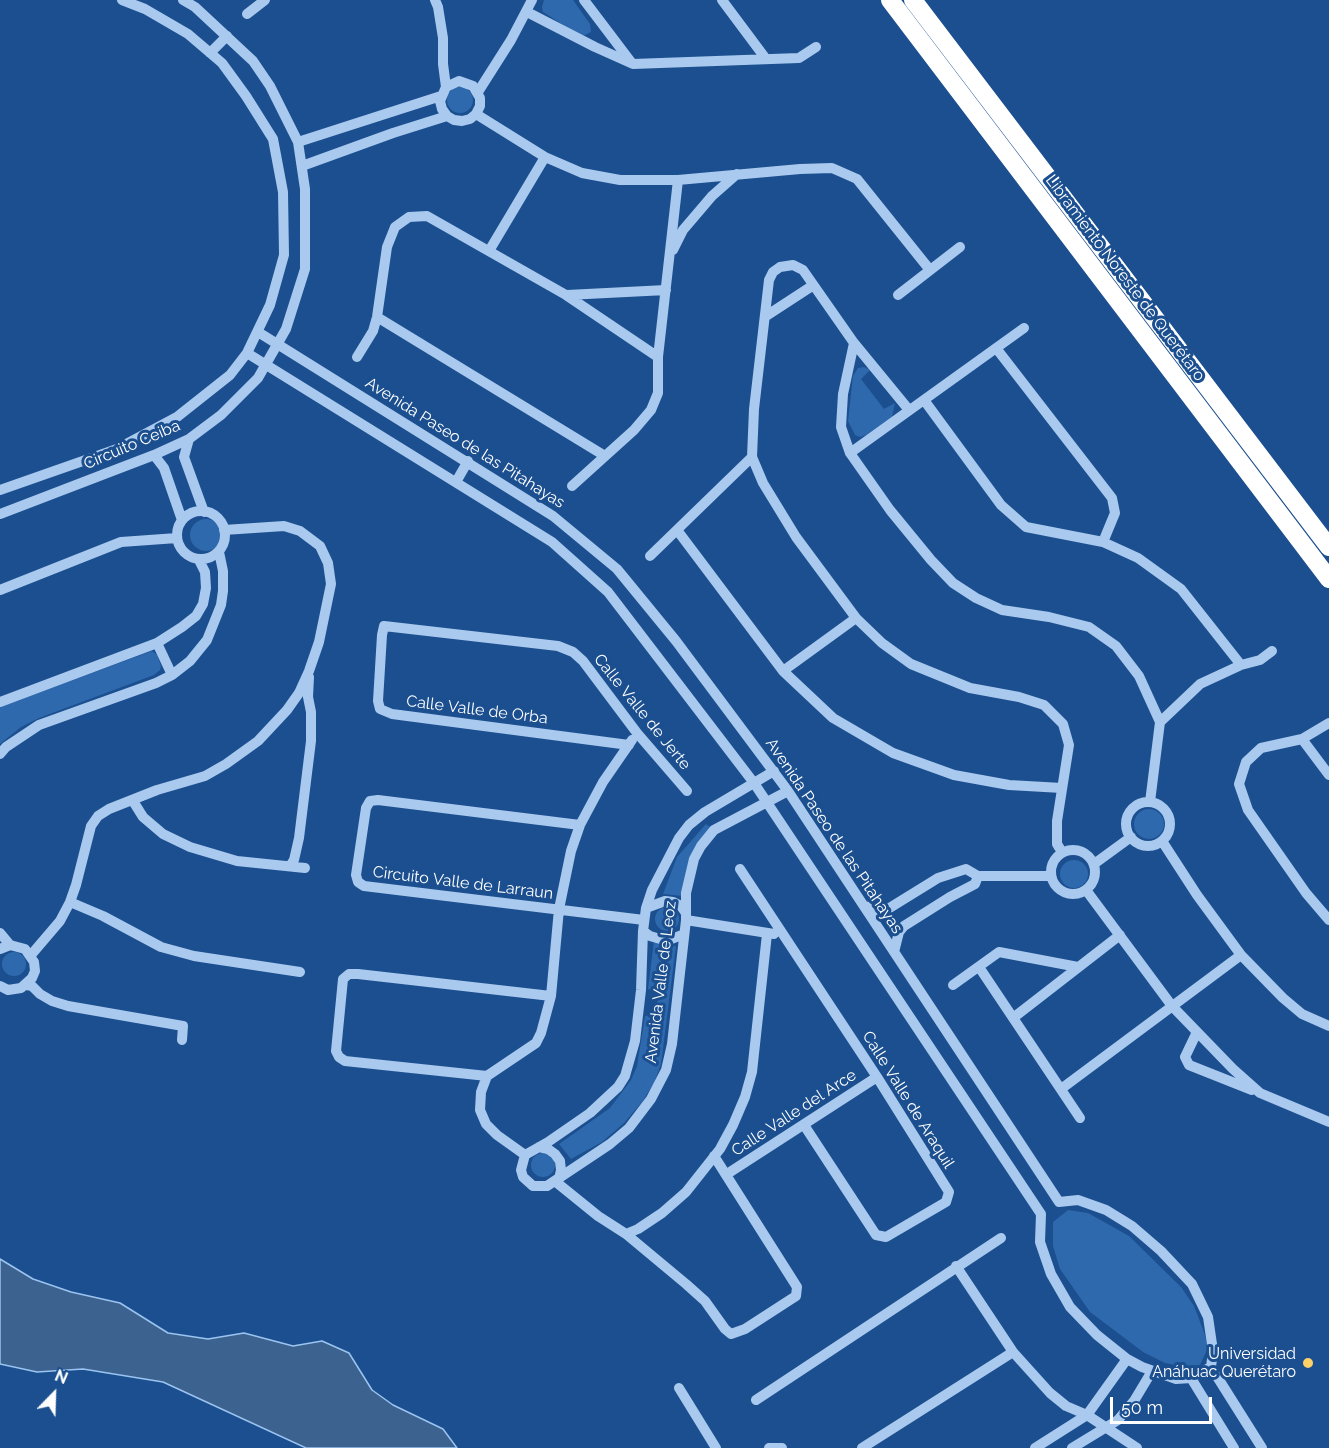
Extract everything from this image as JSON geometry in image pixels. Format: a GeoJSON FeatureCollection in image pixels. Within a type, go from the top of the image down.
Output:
{"type":"FeatureCollection","features":[{"type":"Feature","properties":{"kind":"highway","name":"Libramiento Noreste de Querétaro"},"geometry":{"type":"LineString","coordinates":[[890,0],[1329,579]]}},
{"type":"Feature","properties":{"kind":"highway","name":"Libramiento Noreste de Querétaro"},"geometry":{"type":"LineString","coordinates":[[913,0],[1329,547]]}},
{"type":"Feature","properties":{"kind":"street","name":"Circuito Ceiba"},"geometry":{"type":"LineString","coordinates":[[0,490],[117,449],[177,417],[231,375],[247,353],[270,305],[284,255],[283,192],[273,140],[222,63],[188,34],[145,9],[122,0]]}},
{"type":"Feature","properties":{"kind":"street","name":"Circuito Ceiba"},"geometry":{"type":"LineString","coordinates":[[0,514],[154,455],[189,439],[221,415],[258,378],[286,329],[305,269],[305,189],[298,142],[270,86],[253,61],[195,7],[183,0]]}},
{"type":"Feature","properties":{"kind":"street"},"geometry":{"type":"LineString","coordinates":[[247,14],[265,0]]}},
{"type":"Feature","properties":{"kind":"street"},"geometry":{"type":"LineString","coordinates":[[298,142],[444,92],[452,83],[467,82],[478,92],[480,106],[476,114],[470,119],[454,120],[442,109],[444,92],[443,38],[435,0]]}},
{"type":"Feature","properties":{"kind":"street"},"geometry":{"type":"LineString","coordinates":[[478,92],[512,40],[532,0]]}},
{"type":"Feature","properties":{"kind":"street"},"geometry":{"type":"LineString","coordinates":[[584,0],[633,63]]}},
{"type":"Feature","properties":{"kind":"street"},"geometry":{"type":"LineString","coordinates":[[722,0],[766,59]]}},
{"type":"Feature","properties":{"kind":"street"},"geometry":{"type":"LineString","coordinates":[[527,12],[595,47],[633,63],[799,58],[816,47]]}},
{"type":"Feature","properties":{"kind":"street"},"geometry":{"type":"LineString","coordinates":[[210,53],[226,36]]}},
{"type":"Feature","properties":{"kind":"street"},"geometry":{"type":"LineString","coordinates":[[386,113],[393,133]]}},
{"type":"Feature","properties":{"kind":"street"},"geometry":{"type":"LineString","coordinates":[[476,114],[545,157],[582,173],[620,180],[678,180],[832,168],[856,179],[930,270]]}},
{"type":"Feature","properties":{"kind":"street"},"geometry":{"type":"LineString","coordinates":[[302,166],[447,116]]}},
{"type":"Feature","properties":{"kind":"street"},"geometry":{"type":"LineString","coordinates":[[489,251],[545,157]]}},
{"type":"Feature","properties":{"kind":"street"},"geometry":{"type":"LineString","coordinates":[[670,256],[683,230],[712,196],[737,174]]}},
{"type":"Feature","properties":{"kind":"street"},"geometry":{"type":"LineString","coordinates":[[573,486],[634,430],[651,410],[658,393],[658,357],[678,180]]}},
{"type":"Feature","properties":{"kind":"street"},"geometry":{"type":"LineString","coordinates":[[357,357],[373,331],[387,247],[395,227],[410,217],[427,216],[566,295],[658,357]]}},
{"type":"Feature","properties":{"kind":"street"},"geometry":{"type":"LineString","coordinates":[[898,294],[960,247]]}},
{"type":"Feature","properties":{"kind":"street"},"geometry":{"type":"LineString","coordinates":[[909,410],[854,343],[802,270],[793,265],[780,267],[773,272],[769,280],[754,409],[752,457],[763,483],[796,537],[856,618],[882,643],[911,664],[970,688],[1044,705],[1063,724],[1069,745],[1057,821],[1058,844],[1062,852]]}},
{"type":"Feature","properties":{"kind":"street"},"geometry":{"type":"LineString","coordinates":[[766,316],[812,286]]}},
{"type":"Feature","properties":{"kind":"street"},"geometry":{"type":"LineString","coordinates":[[566,295],[666,290]]}},
{"type":"Feature","properties":{"kind":"street"},"geometry":{"type":"LineString","coordinates":[[377,317],[605,456]]}},
{"type":"Feature","properties":{"kind":"street"},"geometry":{"type":"LineString","coordinates":[[850,453],[1024,328]]}},
{"type":"Feature","properties":{"kind":"street","name":"Avenida Paseo de las Pitahayas"},"geometry":{"type":"LineString","coordinates":[[258,332],[553,516],[616,569],[676,641],[788,791],[1059,1202]]}},
{"type":"Feature","properties":{"kind":"street"},"geometry":{"type":"LineString","coordinates":[[854,343],[843,394],[841,427],[850,453],[890,510],[930,560],[953,583],[976,598],[1002,610],[1049,616],[1089,627],[1116,646],[1139,675],[1160,722],[1149,802]]}},
{"type":"Feature","properties":{"kind":"street"},"geometry":{"type":"LineString","coordinates":[[996,348],[1112,498],[1115,513],[1102,542]]}},
{"type":"Feature","properties":{"kind":"street"},"geometry":{"type":"LineString","coordinates":[[247,353],[552,542],[608,592],[754,783],[1041,1214],[1040,1242],[1051,1274],[1070,1307],[1097,1335],[1127,1359],[1152,1371],[1176,1379],[1191,1378],[1211,1367]]}},
{"type":"Feature","properties":{"kind":"street"},"geometry":{"type":"LineString","coordinates":[[924,400],[1001,505],[1026,527],[1102,542],[1138,558],[1181,589],[1241,665]]}},
{"type":"Feature","properties":{"kind":"street"},"geometry":{"type":"LineString","coordinates":[[189,439],[184,457],[204,512]]}},
{"type":"Feature","properties":{"kind":"street"},"geometry":{"type":"LineString","coordinates":[[154,455],[164,468],[182,520]]}},
{"type":"Feature","properties":{"kind":"street"},"geometry":{"type":"LineString","coordinates":[[650,556],[752,457]]}},
{"type":"Feature","properties":{"kind":"street"},"geometry":{"type":"LineString","coordinates":[[456,482],[468,461]]}},
{"type":"Feature","properties":{"kind":"street"},"geometry":{"type":"LineString","coordinates":[[0,702],[157,644],[196,616],[203,604],[206,588],[205,572],[199,560],[186,554],[180,547],[177,538],[182,520],[188,515],[204,512],[217,518],[224,530],[225,538],[219,552],[199,560]]}},
{"type":"Feature","properties":{"kind":"street"},"geometry":{"type":"LineString","coordinates":[[31,955],[60,921],[70,902],[91,826],[98,816],[109,809],[157,790],[205,776],[226,764],[258,741],[287,711],[299,693],[309,671],[319,642],[331,584],[328,563],[320,546],[300,531],[284,526],[224,530]]}},
{"type":"Feature","properties":{"kind":"street"},"geometry":{"type":"LineString","coordinates":[[677,530],[783,671],[833,718],[893,753],[954,775],[1009,785],[1062,788]]}},
{"type":"Feature","properties":{"kind":"street"},"geometry":{"type":"LineString","coordinates":[[0,590],[121,542],[177,538]]}},
{"type":"Feature","properties":{"kind":"street"},"geometry":{"type":"LineString","coordinates":[[0,754],[6,747],[39,725],[137,690],[172,675],[190,661],[207,640],[214,626],[224,591],[219,552]]}},
{"type":"Feature","properties":{"kind":"street"},"geometry":{"type":"LineString","coordinates":[[783,671],[856,618]]}},
{"type":"Feature","properties":{"kind":"street","name":"Calle Valle de Orba"},"geometry":{"type":"LineString","coordinates":[[573,652],[558,646],[384,626],[381,635],[378,701],[380,709],[392,714],[629,745]]}},
{"type":"Feature","properties":{"kind":"street"},"geometry":{"type":"LineString","coordinates":[[157,644],[172,675]]}},
{"type":"Feature","properties":{"kind":"street"},"geometry":{"type":"LineString","coordinates":[[1160,722],[1200,684],[1241,665],[1260,660],[1272,651]]}},
{"type":"Feature","properties":{"kind":"street","name":"Calle Valle de Jerte"},"geometry":{"type":"LineString","coordinates":[[573,652],[583,661],[637,733],[687,791]]}},
{"type":"Feature","properties":{"kind":"street"},"geometry":{"type":"LineString","coordinates":[[290,866],[294,860],[299,838],[311,741],[309,671]]}},
{"type":"Feature","properties":{"kind":"street"},"geometry":{"type":"LineString","coordinates":[[1329,723],[1302,740],[1261,748],[1246,762],[1239,784],[1248,810],[1306,893],[1329,920]]}},
{"type":"Feature","properties":{"kind":"street"},"geometry":{"type":"LineString","coordinates":[[539,1147],[555,1154],[560,1161],[561,1170],[557,1180],[540,1187],[527,1182],[521,1170],[525,1155],[486,1124],[480,1110],[481,1092],[487,1076],[536,1043],[541,1033],[551,996],[559,909],[571,851],[580,825],[603,782],[637,733]]}},
{"type":"Feature","properties":{"kind":"street"},"geometry":{"type":"LineString","coordinates":[[1302,740],[1329,775]]}},
{"type":"Feature","properties":{"kind":"street","name":"Avenida Valle de Leoz"},"geometry":{"type":"LineString","coordinates":[[525,1155],[590,1113],[618,1087],[625,1076],[635,1041],[646,908],[659,875],[679,838],[705,812],[774,771]]}},
{"type":"Feature","properties":{"kind":"street","name":"Avenida Valle de Leoz"},"geometry":{"type":"LineString","coordinates":[[557,1180],[610,1144],[629,1128],[651,1099],[666,1070],[672,1044],[686,916],[686,893],[694,859],[700,846],[714,830],[788,791]]}},
{"type":"Feature","properties":{"kind":"street","name":"Circuito Valle de Larraun"},"geometry":{"type":"LineString","coordinates":[[580,825],[378,800],[370,801],[366,808],[356,875],[358,882],[364,886],[559,909],[643,925],[658,940],[676,939],[684,934]]}},
{"type":"Feature","properties":{"kind":"street"},"geometry":{"type":"LineString","coordinates":[[133,801],[143,818],[163,834],[190,847],[237,861],[305,868]]}},
{"type":"Feature","properties":{"kind":"street"},"geometry":{"type":"LineString","coordinates":[[1149,802],[1165,809],[1170,826],[1161,841],[1145,846],[1131,837],[1126,822],[1133,807],[1149,802]]}},
{"type":"Feature","properties":{"kind":"street"},"geometry":{"type":"LineString","coordinates":[[705,812],[714,830]]}},
{"type":"Feature","properties":{"kind":"street"},"geometry":{"type":"LineString","coordinates":[[1094,864],[1131,837]]}},
{"type":"Feature","properties":{"kind":"street"},"geometry":{"type":"LineString","coordinates":[[1161,841],[1241,956],[1302,1014],[1329,1026]]}},
{"type":"Feature","properties":{"kind":"street"},"geometry":{"type":"LineString","coordinates":[[1080,851],[1089,856],[1094,864],[1093,881],[1086,890],[1074,894],[1066,893],[1054,884],[1051,867],[1055,858],[1062,852],[1080,851]]}},
{"type":"Feature","properties":{"kind":"street","name":"Calle Valle de Araquil"},"geometry":{"type":"LineString","coordinates":[[740,869],[877,1077],[949,1192],[946,1202],[885,1238],[876,1234],[804,1125]]}},
{"type":"Feature","properties":{"kind":"street"},"geometry":{"type":"LineString","coordinates":[[864,906],[883,912],[938,878],[966,869],[978,876],[1051,876]]}},
{"type":"Feature","properties":{"kind":"street"},"geometry":{"type":"LineString","coordinates":[[894,952],[899,932],[904,926],[950,897],[975,885],[978,876]]}},
{"type":"Feature","properties":{"kind":"street"},"geometry":{"type":"LineString","coordinates":[[938,878],[950,897]]}},
{"type":"Feature","properties":{"kind":"street"},"geometry":{"type":"LineString","coordinates":[[1086,890],[1172,1006],[1233,1069],[1260,1093]]}},
{"type":"Feature","properties":{"kind":"street"},"geometry":{"type":"LineString","coordinates":[[646,908],[665,901],[674,902],[681,906],[686,916],[767,934],[782,935]]}},
{"type":"Feature","properties":{"kind":"street"},"geometry":{"type":"LineString","coordinates":[[70,902],[103,916],[161,947],[194,956],[300,972]]}},
{"type":"Feature","properties":{"kind":"street"},"geometry":{"type":"LineString","coordinates":[[0,933],[5,947],[18,946],[31,955],[35,971],[27,985],[15,990],[0,986]]}},
{"type":"Feature","properties":{"kind":"street"},"geometry":{"type":"LineString","coordinates":[[626,1234],[662,1213],[686,1192],[714,1156],[733,1125],[745,1097],[752,1072],[767,934]]}},
{"type":"Feature","properties":{"kind":"street"},"geometry":{"type":"LineString","coordinates":[[1013,1018],[1120,935]]}},
{"type":"Feature","properties":{"kind":"street"},"geometry":{"type":"LineString","coordinates":[[953,986],[999,952],[1078,967]]}},
{"type":"Feature","properties":{"kind":"street"},"geometry":{"type":"LineString","coordinates":[[1060,1089],[1241,956]]}},
{"type":"Feature","properties":{"kind":"street"},"geometry":{"type":"LineString","coordinates":[[979,967],[1080,1118]]}},
{"type":"Feature","properties":{"kind":"street"},"geometry":{"type":"LineString","coordinates":[[487,1076],[345,1060],[339,1057],[336,1052],[343,979],[349,974],[358,974],[551,996]]}},
{"type":"Feature","properties":{"kind":"street"},"geometry":{"type":"LineString","coordinates":[[27,985],[32,986],[52,1001],[68,1006],[183,1026],[182,1041]]}},
{"type":"Feature","properties":{"kind":"street"},"geometry":{"type":"LineString","coordinates":[[1197,1032],[1185,1056],[1189,1065],[1329,1122]]}},
{"type":"Feature","properties":{"kind":"street","name":"Calle Valle del Arce"},"geometry":{"type":"LineString","coordinates":[[727,1174],[877,1077]]}},
{"type":"Feature","properties":{"kind":"street"},"geometry":{"type":"LineString","coordinates":[[557,1180],[598,1216],[626,1234],[705,1301],[731,1334],[745,1329],[795,1296],[797,1287],[714,1156]]}},
{"type":"Feature","properties":{"kind":"street"},"geometry":{"type":"LineString","coordinates":[[1041,1214],[1059,1202],[1078,1200],[1106,1210],[1132,1226],[1161,1251],[1192,1284],[1208,1317],[1213,1351],[1211,1367],[1262,1448]]}},
{"type":"Feature","properties":{"kind":"street"},"geometry":{"type":"LineString","coordinates":[[756,1400],[1001,1238]]}},
{"type":"Feature","properties":{"kind":"street"},"geometry":{"type":"LineString","coordinates":[[956,1266],[1013,1352],[1050,1393],[1066,1406],[1087,1415],[1137,1448]]}},
{"type":"Feature","properties":{"kind":"street"},"geometry":{"type":"LineString","coordinates":[[862,1448],[1013,1352]]}},
{"type":"Feature","properties":{"kind":"street"},"geometry":{"type":"LineString","coordinates":[[1035,1448],[1087,1415],[1127,1359]]}},
{"type":"Feature","properties":{"kind":"street"},"geometry":{"type":"LineString","coordinates":[[1072,1448],[1118,1420],[1134,1401],[1152,1371]]}},
{"type":"Feature","properties":{"kind":"street"},"geometry":{"type":"LineString","coordinates":[[1191,1378],[1234,1448]]}},
{"type":"Feature","properties":{"kind":"street"},"geometry":{"type":"LineString","coordinates":[[679,1389],[716,1448]]}},
{"type":"Feature","properties":{"kind":"street"},"geometry":{"type":"LineString","coordinates":[[769,1448],[782,1448]]}},
{"type":"Feature","properties":{"kind":"shaded area"},"geometry":{"type":"Polygon","coordinates":[[[544,0],[573,0],[590,24],[591,32],[579,35],[543,12],[544,0]]]}},
{"type":"Feature","properties":{"kind":"shaded area"},"geometry":{"type":"Polygon","coordinates":[[[460,87],[469,91],[473,100],[469,109],[460,113],[451,109],[447,100],[451,91],[460,87]]]}},
{"type":"Feature","properties":{"kind":"shaded area"},"geometry":{"type":"Polygon","coordinates":[[[864,367],[870,370],[861,379],[884,409],[895,403],[892,417],[860,437],[855,435],[848,421],[853,376],[858,368],[864,367]]]}},
{"type":"Feature","properties":{"kind":"shaded area"},"geometry":{"type":"Polygon","coordinates":[[[206,519],[217,524],[222,535],[217,546],[206,551],[195,546],[190,535],[195,524],[206,519]]]}},
{"type":"Feature","properties":{"kind":"shaded area"},"geometry":{"type":"Polygon","coordinates":[[[152,651],[157,655],[161,666],[154,675],[39,718],[21,727],[0,744],[0,707],[152,651]]]}},
{"type":"Feature","properties":{"kind":"shaded area"},"geometry":{"type":"Polygon","coordinates":[[[1149,809],[1160,813],[1164,824],[1160,835],[1149,839],[1138,835],[1134,824],[1138,813],[1149,809]]]}},
{"type":"Feature","properties":{"kind":"shaded area"},"geometry":{"type":"Polygon","coordinates":[[[706,824],[710,827],[683,896],[663,894],[677,857],[706,824]]]}},
{"type":"Feature","properties":{"kind":"shaded area"},"geometry":{"type":"Polygon","coordinates":[[[1074,860],[1084,864],[1088,874],[1084,884],[1074,888],[1064,884],[1060,874],[1064,864],[1074,860]]]}},
{"type":"Feature","properties":{"kind":"shaded area"},"geometry":{"type":"Polygon","coordinates":[[[667,907],[676,910],[679,919],[676,928],[667,931],[658,928],[655,919],[658,910],[667,907]]]}},
{"type":"Feature","properties":{"kind":"shaded area"},"geometry":{"type":"Polygon","coordinates":[[[654,941],[663,946],[676,946],[661,1064],[654,1083],[624,1123],[602,1142],[571,1159],[559,1144],[610,1108],[631,1080],[637,1066],[645,1016],[656,1014],[658,992],[648,989],[654,941]]]}},
{"type":"Feature","properties":{"kind":"shaded area"},"geometry":{"type":"Polygon","coordinates":[[[14,952],[22,956],[26,964],[22,972],[14,976],[6,972],[2,964],[6,956],[14,952]]]}},
{"type":"Feature","properties":{"kind":"shaded area"},"geometry":{"type":"Polygon","coordinates":[[[543,1153],[552,1156],[555,1165],[552,1174],[543,1177],[534,1174],[531,1165],[534,1156],[543,1153]]]}},
{"type":"Feature","properties":{"kind":"shaded area"},"geometry":{"type":"Polygon","coordinates":[[[1068,1210],[1088,1213],[1129,1236],[1181,1287],[1194,1306],[1208,1348],[1200,1365],[1185,1367],[1165,1363],[1143,1352],[1090,1312],[1060,1269],[1053,1246],[1053,1222],[1068,1210]]]}},
{"type":"Feature","properties":{"kind":"shaded area"},"geometry":{"type":"Polygon","coordinates":[[[0,1259],[33,1279],[71,1292],[120,1303],[168,1333],[208,1339],[244,1333],[293,1346],[322,1341],[349,1353],[372,1390],[393,1405],[443,1429],[457,1448],[306,1448],[163,1382],[83,1369],[37,1372],[0,1364],[0,1259]]]}},
{"type":"Feature","properties":{"kind":"place","name":"Universidad Anáhuac Querétaro"},"geometry":{"type":"Point","coordinates":[1308,1363]}}]}
